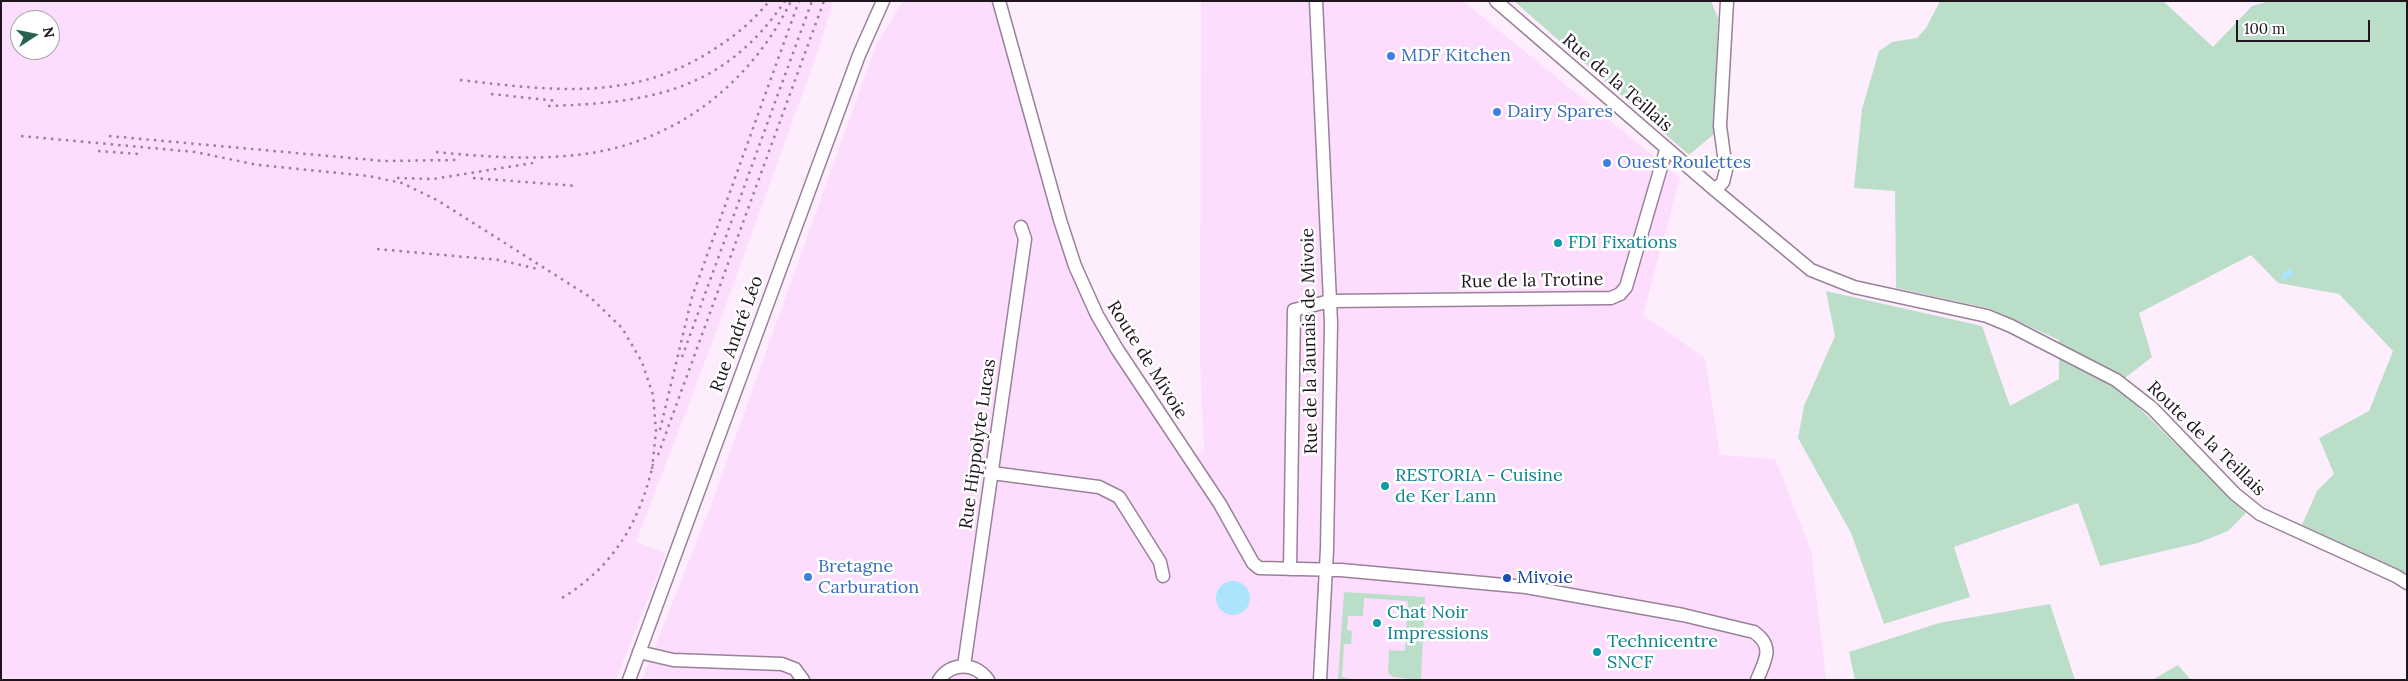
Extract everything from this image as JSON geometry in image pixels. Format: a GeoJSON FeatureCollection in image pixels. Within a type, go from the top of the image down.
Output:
{"type":"FeatureCollection","features":[{"type":"Feature","properties":{"kind":"street","name":"Rue André Léo"},"geometry":{"type":"LineString","coordinates":[[629,680],[858,55],[883,1]]}},
{"type":"Feature","properties":{"kind":"street","name":"Route de Mivoie"},"geometry":{"type":"LineString","coordinates":[[999,1],[1060,220],[1097,315],[1117,350],[1220,504],[1253,563],[1259,568],[1266,569],[1326,570],[1421,576],[1560,592],[1683,615],[1754,632],[1767,644],[1767,654],[1757,680]]}},
{"type":"Feature","properties":{"kind":"street","name":"Rue de la Jaunais de Mivoie"},"geometry":{"type":"LineString","coordinates":[[1316,1],[1330,301],[1331,434],[1320,680]]}},
{"type":"Feature","properties":{"kind":"street","name":"Rue de la Teillais"},"geometry":{"type":"LineString","coordinates":[[1496,1],[1666,150],[1811,270]]}},
{"type":"Feature","properties":{"kind":"street"},"geometry":{"type":"LineString","coordinates":[[1715,190],[1723,182],[1726,170],[1720,126],[1727,1]]}},
{"type":"Feature","properties":{"kind":"street","name":"Rue de la Trotine"},"geometry":{"type":"LineString","coordinates":[[1290,569],[1294,310],[1330,301],[1611,298],[1616,296],[1626,287],[1666,150]]}},
{"type":"Feature","properties":{"kind":"street","name":"Rue Hippolyte Lucas"},"geometry":{"type":"LineString","coordinates":[[964,666],[1026,239],[1021,227]]}},
{"type":"Feature","properties":{"kind":"street","name":"Route de la Teillais"},"geometry":{"type":"LineString","coordinates":[[1811,270],[1854,287],[1987,316],[2069,355],[2116,380],[2152,408],[2235,494],[2260,514],[2380,568],[2407,583]]}},
{"type":"Feature","properties":{"kind":"street"},"geometry":{"type":"LineString","coordinates":[[992,473],[1099,487],[1118,498],[1160,562],[1163,576]]}},
{"type":"Feature","properties":{"kind":"street"},"geometry":{"type":"LineString","coordinates":[[639,652],[673,660],[782,664],[795,669],[803,680]]}},
{"type":"Feature","properties":{"kind":"street"},"geometry":{"type":"LineString","coordinates":[[939,680],[943,674],[953,668],[964,666],[975,668],[988,680]]}},
{"type":"Feature","properties":{"kind":"shaded area"},"geometry":{"type":"Polygon","coordinates":[[[1,1],[833,1],[819,48],[712,343],[636,542],[666,553],[616,680],[1,680],[1,1]]]}},
{"type":"Feature","properties":{"kind":"shaded area"},"geometry":{"type":"Polygon","coordinates":[[[903,1],[996,1],[1079,263],[1102,314],[1195,456],[1204,450],[1200,358],[1201,1],[1463,1],[1680,178],[1643,315],[1705,358],[1720,455],[1775,459],[1811,550],[1826,680],[642,680],[714,497],[876,45],[903,1]]]}},
{"type":"Feature","properties":{"kind":"green space"},"geometry":{"type":"Polygon","coordinates":[[[1514,1],[1711,1],[1718,18],[1714,134],[1689,155],[1514,1]]]}},
{"type":"Feature","properties":{"kind":"green space"},"geometry":{"type":"Polygon","coordinates":[[[1940,1],[2163,1],[2213,47],[2252,6],[2270,1],[2407,1],[2407,579],[2375,559],[2302,525],[2317,491],[2334,474],[2319,438],[2369,411],[2393,351],[2339,294],[2278,283],[2251,255],[2139,313],[2152,357],[2116,385],[2246,513],[2228,531],[2198,543],[2100,566],[2078,503],[1954,547],[1970,597],[1884,624],[1851,533],[1798,438],[1804,406],[1835,336],[1826,291],[1982,326],[2010,406],[2059,379],[2059,340],[1991,309],[1896,288],[1895,191],[1854,188],[1862,109],[1879,51],[1892,42],[1917,38],[1926,28],[1940,1]]]}},
{"type":"Feature","properties":{"kind":"green space"},"geometry":{"type":"Polygon","coordinates":[[[1344,592],[1425,597],[1421,680],[1393,677],[1388,673],[1389,650],[1405,651],[1408,601],[1364,598],[1363,616],[1348,616],[1347,630],[1352,631],[1351,644],[1344,644],[1342,677],[1349,678],[1348,680],[1338,680],[1344,592]]]}},
{"type":"Feature","properties":{"kind":"green space"},"geometry":{"type":"Polygon","coordinates":[[[2050,604],[2075,680],[1855,680],[1849,652],[1939,623],[2050,604]]]}},
{"type":"Feature","properties":{"kind":"green space"},"geometry":{"type":"Polygon","coordinates":[[[2178,665],[2191,680],[2152,680],[2178,665]]]}},
{"type":"Feature","properties":{"kind":"water"},"geometry":{"type":"Polygon","coordinates":[[[2290,268],[2294,275],[2282,281],[2281,275],[2290,268]]]}},
{"type":"Feature","properties":{"kind":"water"},"geometry":{"type":"Polygon","coordinates":[[[1233,581],[1240,582],[1245,586],[1249,591],[1249,605],[1245,610],[1240,614],[1233,615],[1226,614],[1221,610],[1217,605],[1216,598],[1217,591],[1221,586],[1226,582],[1233,581]]]}},
{"type":"Feature","properties":{"kind":"railway"},"geometry":{"type":"LineString","coordinates":[[460,80],[525,87],[587,89],[618,86],[648,79],[678,69],[717,48],[749,23],[769,1]]}},
{"type":"Feature","properties":{"kind":"railway"},"geometry":{"type":"LineString","coordinates":[[548,106],[619,101],[652,95],[682,86],[710,73],[737,55],[761,31],[785,1]]}},
{"type":"Feature","properties":{"kind":"railway"},"geometry":{"type":"LineString","coordinates":[[436,152],[514,157],[553,157],[591,153],[624,146],[654,135],[683,120],[710,102],[734,81],[756,57],[775,30],[791,1]]}},
{"type":"Feature","properties":{"kind":"railway"},"geometry":{"type":"LineString","coordinates":[[660,430],[692,297],[799,1]]}},
{"type":"Feature","properties":{"kind":"railway"},"geometry":{"type":"LineString","coordinates":[[682,357],[812,1]]}},
{"type":"Feature","properties":{"kind":"railway"},"geometry":{"type":"LineString","coordinates":[[658,455],[824,1]]}},
{"type":"Feature","properties":{"kind":"railway"},"geometry":{"type":"LineString","coordinates":[[491,94],[557,101]]}},
{"type":"Feature","properties":{"kind":"railway"},"geometry":{"type":"LineString","coordinates":[[21,136],[195,152],[258,165],[368,176],[402,183],[437,200],[590,297],[622,328],[642,362],[653,395],[656,431],[652,469]]}},
{"type":"Feature","properties":{"kind":"railway"},"geometry":{"type":"LineString","coordinates":[[109,136],[384,161],[458,160]]}},
{"type":"Feature","properties":{"kind":"railway"},"geometry":{"type":"LineString","coordinates":[[98,151],[139,154]]}},
{"type":"Feature","properties":{"kind":"railway"},"geometry":{"type":"LineString","coordinates":[[397,178],[433,179],[533,163]]}},
{"type":"Feature","properties":{"kind":"railway"},"geometry":{"type":"LineString","coordinates":[[473,178],[577,186]]}},
{"type":"Feature","properties":{"kind":"railway"},"geometry":{"type":"LineString","coordinates":[[377,249],[499,260],[538,269]]}},
{"type":"Feature","properties":{"kind":"railway"},"geometry":{"type":"LineString","coordinates":[[562,598],[596,572],[622,541],[640,505],[653,464]]}},
{"type":"Feature","properties":{"kind":"place","name":"MDF Kitchen"},"geometry":{"type":"Point","coordinates":[1391,56]}},
{"type":"Feature","properties":{"kind":"place","name":"Dairy Spares"},"geometry":{"type":"Point","coordinates":[1497,112]}},
{"type":"Feature","properties":{"kind":"place","name":"Ouest Roulettes"},"geometry":{"type":"Point","coordinates":[1607,163]}},
{"type":"Feature","properties":{"kind":"place","name":"FDI Fixations"},"geometry":{"type":"Point","coordinates":[1558,243]}},
{"type":"Feature","properties":{"kind":"place","name":"RESTORIA - Cuisine de Ker Lann"},"geometry":{"type":"Point","coordinates":[1385,486]}},
{"type":"Feature","properties":{"kind":"place","name":"Bretagne Carburation"},"geometry":{"type":"Point","coordinates":[808,577]}},
{"type":"Feature","properties":{"kind":"place","name":"Mivoie"},"geometry":{"type":"Point","coordinates":[1507,578]}},
{"type":"Feature","properties":{"kind":"place","name":"Chat Noir Impressions"},"geometry":{"type":"Point","coordinates":[1377,623]}},
{"type":"Feature","properties":{"kind":"place","name":"Technicentre SNCF"},"geometry":{"type":"Point","coordinates":[1597,652]}}]}
